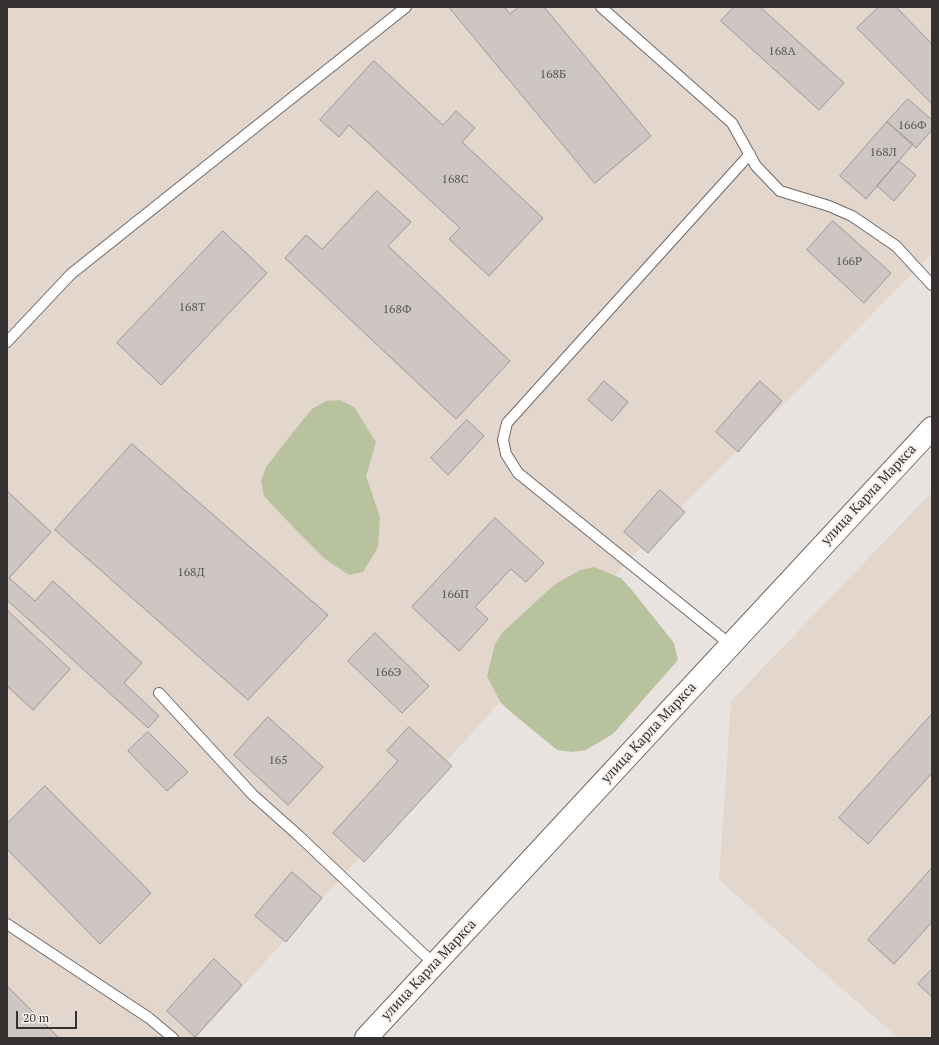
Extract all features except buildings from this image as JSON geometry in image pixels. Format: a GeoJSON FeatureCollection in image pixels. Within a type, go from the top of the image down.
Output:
{"type":"FeatureCollection","features":[{"type":"Feature","properties":{"kind":"main road","name":"улица Карла Маркса"},"geometry":{"type":"LineString","coordinates":[[366,1038],[932,428]]}},
{"type":"Feature","properties":{"kind":"lane"},"geometry":{"type":"LineString","coordinates":[[7,342],[71,274],[406,7]]}},
{"type":"Feature","properties":{"kind":"lane"},"geometry":{"type":"LineString","coordinates":[[600,7],[732,123],[756,166],[780,190],[830,206],[852,216],[896,246],[932,284]]}},
{"type":"Feature","properties":{"kind":"lane"},"geometry":{"type":"LineString","coordinates":[[731,645],[518,473],[506,454],[503,440],[507,423],[750,154]]}},
{"type":"Feature","properties":{"kind":"lane"},"geometry":{"type":"LineString","coordinates":[[159,693],[253,795],[299,836],[434,964]]}},
{"type":"Feature","properties":{"kind":"lane"},"geometry":{"type":"LineString","coordinates":[[7,924],[148,1018],[173,1038]]}},
{"type":"Feature","properties":{"kind":"shaded area"},"geometry":{"type":"Polygon","coordinates":[[[7,7],[932,7],[932,254],[623,566],[196,1038],[7,1038],[7,7]]]}},
{"type":"Feature","properties":{"kind":"shaded area"},"geometry":{"type":"Polygon","coordinates":[[[932,492],[932,1038],[898,1038],[719,880],[731,701],[932,492]]]}},
{"type":"Feature","properties":{"kind":"green space"},"geometry":{"type":"Polygon","coordinates":[[[340,400],[354,407],[376,442],[366,476],[380,517],[378,547],[363,572],[349,575],[325,559],[264,496],[261,481],[266,467],[312,409],[326,401],[340,400]]]}},
{"type":"Feature","properties":{"kind":"green space"},"geometry":{"type":"Polygon","coordinates":[[[594,567],[621,578],[631,589],[674,643],[678,660],[613,734],[586,750],[572,752],[557,750],[501,703],[487,676],[495,644],[503,632],[554,585],[580,570],[594,567]]]}}]}
